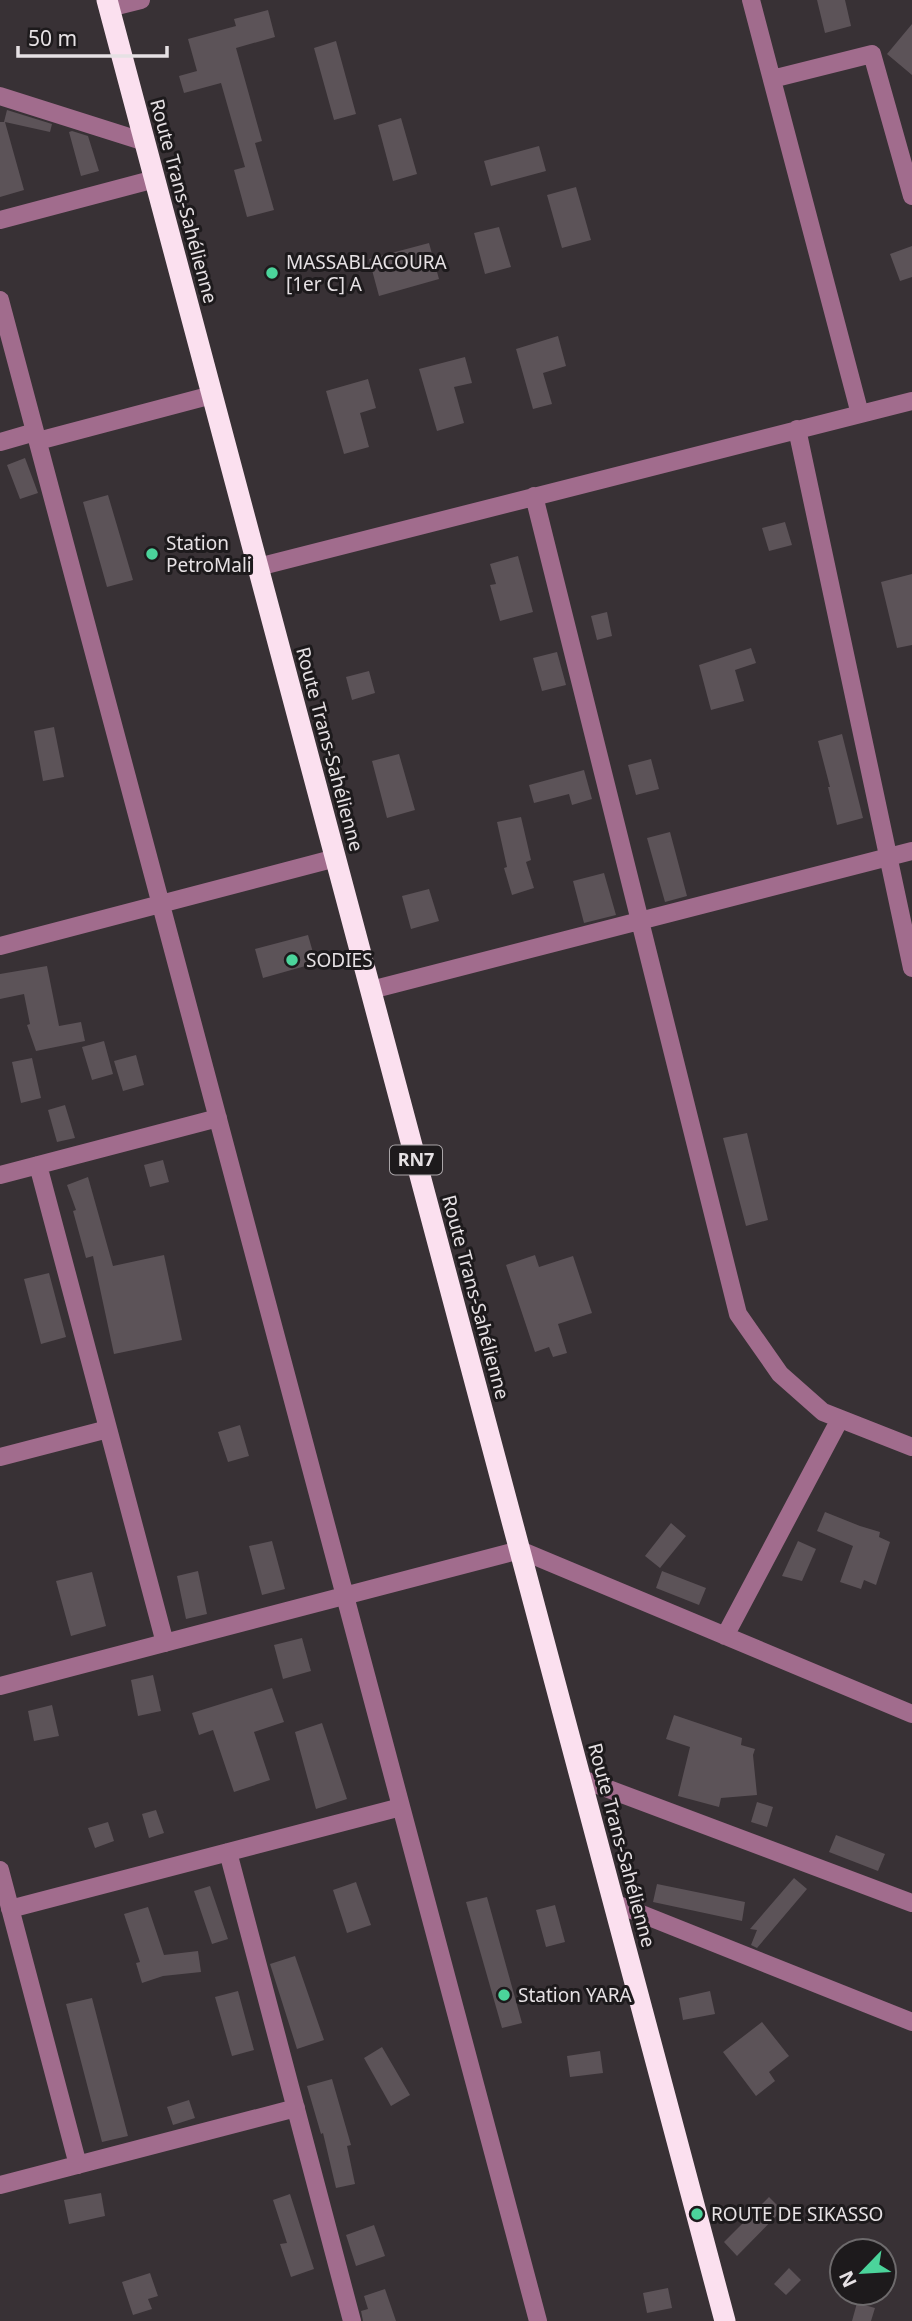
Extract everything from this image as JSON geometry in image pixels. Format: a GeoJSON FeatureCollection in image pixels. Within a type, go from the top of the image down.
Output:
{"type":"FeatureCollection","features":[{"type":"Feature","properties":{"kind":"highway","name":"Route Trans-Sahélienne"},"geometry":{"type":"LineString","coordinates":[[108,4],[725,2321]]}},
{"type":"Feature","properties":{"kind":"street"},"geometry":{"type":"LineString","coordinates":[[108,4],[141,0]]}},
{"type":"Feature","properties":{"kind":"street"},"geometry":{"type":"LineString","coordinates":[[751,0],[860,414]]}},
{"type":"Feature","properties":{"kind":"street"},"geometry":{"type":"LineString","coordinates":[[772,79],[872,54],[912,196]]}},
{"type":"Feature","properties":{"kind":"street"},"geometry":{"type":"LineString","coordinates":[[0,96],[145,142]]}},
{"type":"Feature","properties":{"kind":"street"},"geometry":{"type":"LineString","coordinates":[[0,220],[155,179]]}},
{"type":"Feature","properties":{"kind":"street"},"geometry":{"type":"LineString","coordinates":[[0,300],[538,2321]]}},
{"type":"Feature","properties":{"kind":"street"},"geometry":{"type":"LineString","coordinates":[[0,442],[212,395]]}},
{"type":"Feature","properties":{"kind":"street"},"geometry":{"type":"LineString","coordinates":[[258,567],[912,401]]}},
{"type":"Feature","properties":{"kind":"street"},"geometry":{"type":"LineString","coordinates":[[797,429],[912,968]]}},
{"type":"Feature","properties":{"kind":"street"},"geometry":{"type":"LineString","coordinates":[[534,496],[738,1314],[780,1374],[823,1412],[912,1447]]}},
{"type":"Feature","properties":{"kind":"street"},"geometry":{"type":"LineString","coordinates":[[371,990],[912,851]]}},
{"type":"Feature","properties":{"kind":"street"},"geometry":{"type":"LineString","coordinates":[[0,946],[336,858]]}},
{"type":"Feature","properties":{"kind":"street"},"geometry":{"type":"LineString","coordinates":[[0,1175],[218,1118]]}},
{"type":"Feature","properties":{"kind":"street"},"geometry":{"type":"LineString","coordinates":[[38,1165],[165,1643]]}},
{"type":"Feature","properties":{"kind":"street"},"geometry":{"type":"LineString","coordinates":[[725,1636],[841,1419]]}},
{"type":"Feature","properties":{"kind":"street"},"geometry":{"type":"LineString","coordinates":[[0,1457],[108,1429]]}},
{"type":"Feature","properties":{"kind":"street"},"geometry":{"type":"LineString","coordinates":[[0,1686],[520,1550],[912,1714]]}},
{"type":"Feature","properties":{"kind":"street"},"geometry":{"type":"LineString","coordinates":[[582,1779],[912,1903]]}},
{"type":"Feature","properties":{"kind":"street"},"geometry":{"type":"LineString","coordinates":[[10,1909],[401,1807]]}},
{"type":"Feature","properties":{"kind":"street"},"geometry":{"type":"LineString","coordinates":[[228,1852],[352,2321]]}},
{"type":"Feature","properties":{"kind":"street"},"geometry":{"type":"LineString","coordinates":[[0,1870],[78,2165]]}},
{"type":"Feature","properties":{"kind":"street"},"geometry":{"type":"LineString","coordinates":[[614,1903],[912,2022]]}},
{"type":"Feature","properties":{"kind":"street"},"geometry":{"type":"LineString","coordinates":[[0,2185],[296,2108]]}},
{"type":"Feature","properties":{"kind":"building"},"geometry":{"type":"Polygon","coordinates":[[[817,0],[845,0],[851,26],[825,33],[817,0]]]}},
{"type":"Feature","properties":{"kind":"building"},"geometry":{"type":"Polygon","coordinates":[[[268,10],[275,37],[236,48],[262,141],[255,143],[274,210],[247,217],[234,170],[245,167],[221,83],[184,93],[179,76],[197,71],[188,39],[236,26],[234,19],[268,10]]]}},
{"type":"Feature","properties":{"kind":"building"},"geometry":{"type":"Polygon","coordinates":[[[912,24],[912,75],[887,54],[912,24]]]}},
{"type":"Feature","properties":{"kind":"building"},"geometry":{"type":"Polygon","coordinates":[[[336,41],[356,114],[334,120],[314,48],[336,41]]]}},
{"type":"Feature","properties":{"kind":"building"},"geometry":{"type":"Polygon","coordinates":[[[7,110],[52,124],[50,132],[5,122],[24,190],[0,197],[0,122],[4,122],[7,110]]]}},
{"type":"Feature","properties":{"kind":"building"},"geometry":{"type":"Polygon","coordinates":[[[401,118],[417,174],[393,181],[378,125],[401,118]]]}},
{"type":"Feature","properties":{"kind":"building"},"geometry":{"type":"Polygon","coordinates":[[[69,132],[88,136],[99,171],[81,176],[69,132]]]}},
{"type":"Feature","properties":{"kind":"building"},"geometry":{"type":"Polygon","coordinates":[[[539,146],[546,171],[491,186],[484,161],[539,146]]]}},
{"type":"Feature","properties":{"kind":"building"},"geometry":{"type":"Polygon","coordinates":[[[576,187],[591,240],[562,248],[547,195],[576,187]]]}},
{"type":"Feature","properties":{"kind":"building"},"geometry":{"type":"Polygon","coordinates":[[[499,227],[511,267],[485,274],[474,233],[499,227]]]}},
{"type":"Feature","properties":{"kind":"building"},"geometry":{"type":"Polygon","coordinates":[[[429,243],[439,279],[379,296],[369,259],[429,243]]]}},
{"type":"Feature","properties":{"kind":"building"},"geometry":{"type":"Polygon","coordinates":[[[912,246],[912,277],[900,281],[890,254],[912,246]]]}},
{"type":"Feature","properties":{"kind":"building"},"geometry":{"type":"Polygon","coordinates":[[[558,336],[566,366],[543,373],[552,404],[533,409],[516,349],[558,336]]]}},
{"type":"Feature","properties":{"kind":"building"},"geometry":{"type":"Polygon","coordinates":[[[465,357],[472,383],[454,387],[464,423],[437,431],[419,369],[465,357]]]}},
{"type":"Feature","properties":{"kind":"building"},"geometry":{"type":"Polygon","coordinates":[[[368,379],[376,408],[360,413],[369,447],[344,454],[326,391],[368,379]]]}},
{"type":"Feature","properties":{"kind":"building"},"geometry":{"type":"Polygon","coordinates":[[[25,458],[38,493],[20,499],[7,465],[25,458]]]}},
{"type":"Feature","properties":{"kind":"building"},"geometry":{"type":"Polygon","coordinates":[[[108,495],[133,580],[107,587],[83,502],[108,495]]]}},
{"type":"Feature","properties":{"kind":"building"},"geometry":{"type":"Polygon","coordinates":[[[785,522],[792,545],[769,551],[762,528],[785,522]]]}},
{"type":"Feature","properties":{"kind":"building"},"geometry":{"type":"Polygon","coordinates":[[[518,556],[533,612],[500,621],[490,585],[496,584],[490,564],[518,556]]]}},
{"type":"Feature","properties":{"kind":"building"},"geometry":{"type":"Polygon","coordinates":[[[912,574],[912,645],[897,648],[881,582],[912,574]]]}},
{"type":"Feature","properties":{"kind":"building"},"geometry":{"type":"Polygon","coordinates":[[[607,612],[612,636],[597,640],[591,616],[607,612]]]}},
{"type":"Feature","properties":{"kind":"building"},"geometry":{"type":"Polygon","coordinates":[[[751,648],[756,663],[735,670],[744,701],[711,710],[699,665],[751,648]]]}},
{"type":"Feature","properties":{"kind":"building"},"geometry":{"type":"Polygon","coordinates":[[[557,652],[566,685],[542,691],[533,658],[557,652]]]}},
{"type":"Feature","properties":{"kind":"building"},"geometry":{"type":"Polygon","coordinates":[[[369,671],[375,693],[352,700],[346,677],[369,671]]]}},
{"type":"Feature","properties":{"kind":"building"},"geometry":{"type":"Polygon","coordinates":[[[54,727],[64,777],[43,781],[34,731],[54,727]]]}},
{"type":"Feature","properties":{"kind":"building"},"geometry":{"type":"Polygon","coordinates":[[[842,734],[863,818],[837,825],[818,741],[842,734]]]}},
{"type":"Feature","properties":{"kind":"building"},"geometry":{"type":"Polygon","coordinates":[[[399,754],[415,810],[387,818],[372,761],[399,754]]]}},
{"type":"Feature","properties":{"kind":"building"},"geometry":{"type":"Polygon","coordinates":[[[651,759],[659,789],[636,795],[628,765],[651,759]]]}},
{"type":"Feature","properties":{"kind":"building"},"geometry":{"type":"Polygon","coordinates":[[[584,770],[592,799],[572,805],[569,794],[534,803],[529,785],[584,770]]]}},
{"type":"Feature","properties":{"kind":"building"},"geometry":{"type":"Polygon","coordinates":[[[521,817],[531,860],[526,862],[534,888],[512,895],[504,868],[507,867],[497,822],[521,817]]]}},
{"type":"Feature","properties":{"kind":"building"},"geometry":{"type":"Polygon","coordinates":[[[670,832],[687,896],[665,902],[647,838],[670,832]]]}},
{"type":"Feature","properties":{"kind":"building"},"geometry":{"type":"Polygon","coordinates":[[[604,873],[616,915],[584,923],[573,881],[604,873]]]}},
{"type":"Feature","properties":{"kind":"building"},"geometry":{"type":"Polygon","coordinates":[[[429,889],[439,921],[411,929],[402,896],[429,889]]]}},
{"type":"Feature","properties":{"kind":"building"},"geometry":{"type":"Polygon","coordinates":[[[308,935],[316,963],[263,978],[255,949],[308,935]]]}},
{"type":"Feature","properties":{"kind":"building"},"geometry":{"type":"Polygon","coordinates":[[[47,966],[59,1026],[81,1022],[85,1041],[36,1051],[27,1025],[30,1024],[24,994],[0,999],[0,974],[47,966]]]}},
{"type":"Feature","properties":{"kind":"building"},"geometry":{"type":"Polygon","coordinates":[[[104,1041],[113,1074],[92,1080],[82,1047],[104,1041]]]}},
{"type":"Feature","properties":{"kind":"building"},"geometry":{"type":"Polygon","coordinates":[[[136,1055],[144,1085],[123,1091],[114,1061],[136,1055]]]}},
{"type":"Feature","properties":{"kind":"building"},"geometry":{"type":"Polygon","coordinates":[[[32,1058],[41,1098],[21,1103],[12,1062],[32,1058]]]}},
{"type":"Feature","properties":{"kind":"building"},"geometry":{"type":"Polygon","coordinates":[[[65,1105],[75,1138],[57,1142],[48,1110],[65,1105]]]}},
{"type":"Feature","properties":{"kind":"building"},"geometry":{"type":"Polygon","coordinates":[[[747,1133],[768,1220],[746,1226],[723,1138],[747,1133]]]}},
{"type":"Feature","properties":{"kind":"building"},"geometry":{"type":"Polygon","coordinates":[[[163,1160],[169,1182],[150,1187],[144,1165],[163,1160]]]}},
{"type":"Feature","properties":{"kind":"building"},"geometry":{"type":"Polygon","coordinates":[[[88,1177],[113,1266],[164,1255],[182,1340],[114,1354],[93,1256],[86,1258],[73,1211],[76,1210],[67,1185],[88,1177]]]}},
{"type":"Feature","properties":{"kind":"building"},"geometry":{"type":"Polygon","coordinates":[[[535,1255],[539,1267],[573,1256],[592,1313],[558,1324],[567,1353],[553,1357],[549,1347],[535,1352],[506,1265],[535,1255]]]}},
{"type":"Feature","properties":{"kind":"building"},"geometry":{"type":"Polygon","coordinates":[[[49,1273],[66,1337],[41,1344],[24,1279],[49,1273]]]}},
{"type":"Feature","properties":{"kind":"building"},"geometry":{"type":"Polygon","coordinates":[[[240,1425],[249,1456],[228,1462],[218,1432],[240,1425]]]}},
{"type":"Feature","properties":{"kind":"building"},"geometry":{"type":"Polygon","coordinates":[[[825,1512],[880,1532],[879,1537],[890,1542],[876,1585],[864,1580],[861,1589],[840,1582],[853,1546],[817,1531],[825,1512]]]}},
{"type":"Feature","properties":{"kind":"building"},"geometry":{"type":"Polygon","coordinates":[[[671,1523],[686,1536],[660,1568],[645,1556],[671,1523]]]}},
{"type":"Feature","properties":{"kind":"building"},"geometry":{"type":"Polygon","coordinates":[[[272,1541],[285,1589],[262,1595],[249,1546],[272,1541]]]}},
{"type":"Feature","properties":{"kind":"building"},"geometry":{"type":"Polygon","coordinates":[[[798,1541],[816,1549],[802,1581],[782,1576],[798,1541]]]}},
{"type":"Feature","properties":{"kind":"building"},"geometry":{"type":"Polygon","coordinates":[[[198,1571],[207,1614],[186,1619],[177,1576],[198,1571]]]}},
{"type":"Feature","properties":{"kind":"building"},"geometry":{"type":"Polygon","coordinates":[[[662,1571],[706,1588],[699,1605],[656,1588],[662,1571]]]}},
{"type":"Feature","properties":{"kind":"building"},"geometry":{"type":"Polygon","coordinates":[[[92,1572],[106,1626],[71,1636],[56,1581],[92,1572]]]}},
{"type":"Feature","properties":{"kind":"building"},"geometry":{"type":"Polygon","coordinates":[[[302,1638],[311,1671],[283,1679],[274,1645],[302,1638]]]}},
{"type":"Feature","properties":{"kind":"building"},"geometry":{"type":"Polygon","coordinates":[[[153,1675],[161,1711],[138,1716],[131,1680],[153,1675]]]}},
{"type":"Feature","properties":{"kind":"building"},"geometry":{"type":"Polygon","coordinates":[[[272,1688],[284,1722],[254,1732],[270,1780],[234,1792],[213,1730],[199,1735],[192,1713],[272,1688]]]}},
{"type":"Feature","properties":{"kind":"building"},"geometry":{"type":"Polygon","coordinates":[[[52,1705],[59,1736],[34,1741],[28,1711],[52,1705]]]}},
{"type":"Feature","properties":{"kind":"building"},"geometry":{"type":"Polygon","coordinates":[[[674,1715],[742,1738],[741,1745],[755,1749],[753,1755],[757,1795],[721,1798],[719,1807],[678,1796],[690,1747],[666,1739],[674,1715]]]}},
{"type":"Feature","properties":{"kind":"building"},"geometry":{"type":"Polygon","coordinates":[[[322,1723],[347,1799],[316,1809],[295,1732],[322,1723]]]}},
{"type":"Feature","properties":{"kind":"building"},"geometry":{"type":"Polygon","coordinates":[[[757,1802],[773,1807],[767,1827],[751,1822],[757,1802]]]}},
{"type":"Feature","properties":{"kind":"building"},"geometry":{"type":"Polygon","coordinates":[[[156,1810],[164,1833],[149,1838],[142,1814],[156,1810]]]}},
{"type":"Feature","properties":{"kind":"building"},"geometry":{"type":"Polygon","coordinates":[[[108,1822],[114,1841],[95,1848],[88,1828],[108,1822]]]}},
{"type":"Feature","properties":{"kind":"building"},"geometry":{"type":"Polygon","coordinates":[[[836,1835],[885,1854],[878,1871],[829,1852],[836,1835]]]}},
{"type":"Feature","properties":{"kind":"building"},"geometry":{"type":"Polygon","coordinates":[[[794,1878],[807,1889],[757,1948],[751,1945],[757,1930],[750,1929],[794,1878]]]}},
{"type":"Feature","properties":{"kind":"building"},"geometry":{"type":"Polygon","coordinates":[[[356,1882],[371,1925],[347,1933],[333,1890],[356,1882]]]}},
{"type":"Feature","properties":{"kind":"building"},"geometry":{"type":"Polygon","coordinates":[[[657,1884],[745,1902],[742,1921],[653,1902],[657,1884]]]}},
{"type":"Feature","properties":{"kind":"building"},"geometry":{"type":"Polygon","coordinates":[[[210,1886],[228,1939],[212,1944],[194,1891],[210,1886]]]}},
{"type":"Feature","properties":{"kind":"building"},"geometry":{"type":"Polygon","coordinates":[[[487,1897],[522,2023],[502,2028],[466,1902],[487,1897]]]}},
{"type":"Feature","properties":{"kind":"building"},"geometry":{"type":"Polygon","coordinates":[[[555,1905],[565,1942],[546,1947],[536,1910],[555,1905]]]}},
{"type":"Feature","properties":{"kind":"building"},"geometry":{"type":"Polygon","coordinates":[[[148,1907],[164,1955],[198,1951],[201,1972],[163,1976],[142,1983],[136,1963],[140,1962],[124,1914],[148,1907]]]}},
{"type":"Feature","properties":{"kind":"building"},"geometry":{"type":"Polygon","coordinates":[[[295,1956],[324,2040],[297,2049],[270,1964],[295,1956]]]}},
{"type":"Feature","properties":{"kind":"building"},"geometry":{"type":"Polygon","coordinates":[[[238,1991],[254,2050],[232,2056],[215,1997],[238,1991]]]}},
{"type":"Feature","properties":{"kind":"building"},"geometry":{"type":"Polygon","coordinates":[[[710,1991],[715,2014],[683,2020],[679,1998],[710,1991]]]}},
{"type":"Feature","properties":{"kind":"building"},"geometry":{"type":"Polygon","coordinates":[[[92,1998],[128,2136],[102,2142],[66,2004],[92,1998]]]}},
{"type":"Feature","properties":{"kind":"building"},"geometry":{"type":"Polygon","coordinates":[[[762,2022],[789,2056],[769,2072],[775,2081],[756,2096],[723,2052],[762,2022]]]}},
{"type":"Feature","properties":{"kind":"building"},"geometry":{"type":"Polygon","coordinates":[[[382,2047],[410,2095],[391,2106],[364,2058],[382,2047]]]}},
{"type":"Feature","properties":{"kind":"building"},"geometry":{"type":"Polygon","coordinates":[[[600,2051],[603,2073],[570,2077],[567,2056],[600,2051]]]}},
{"type":"Feature","properties":{"kind":"building"},"geometry":{"type":"Polygon","coordinates":[[[332,2079],[351,2145],[347,2146],[355,2184],[336,2188],[323,2133],[321,2134],[307,2086],[332,2079]]]}},
{"type":"Feature","properties":{"kind":"building"},"geometry":{"type":"Polygon","coordinates":[[[189,2100],[195,2118],[173,2125],[167,2107],[189,2100]]]}},
{"type":"Feature","properties":{"kind":"building"},"geometry":{"type":"Polygon","coordinates":[[[101,2193],[105,2216],[69,2224],[64,2200],[101,2193]]]}},
{"type":"Feature","properties":{"kind":"building"},"geometry":{"type":"Polygon","coordinates":[[[290,2194],[314,2269],[291,2277],[280,2244],[287,2243],[273,2200],[290,2194]]]}},
{"type":"Feature","properties":{"kind":"building"},"geometry":{"type":"Polygon","coordinates":[[[769,2197],[782,2210],[737,2256],[724,2242],[769,2197]]]}},
{"type":"Feature","properties":{"kind":"building"},"geometry":{"type":"Polygon","coordinates":[[[374,2225],[385,2256],[356,2266],[346,2235],[374,2225]]]}},
{"type":"Feature","properties":{"kind":"building"},"geometry":{"type":"Polygon","coordinates":[[[789,2268],[801,2280],[786,2295],[774,2284],[789,2268]]]}},
{"type":"Feature","properties":{"kind":"building"},"geometry":{"type":"Polygon","coordinates":[[[150,2273],[158,2296],[148,2299],[152,2309],[133,2315],[122,2282],[150,2273]]]}},
{"type":"Feature","properties":{"kind":"building"},"geometry":{"type":"Polygon","coordinates":[[[668,2288],[672,2308],[647,2313],[643,2293],[668,2288]]]}},
{"type":"Feature","properties":{"kind":"building"},"geometry":{"type":"Polygon","coordinates":[[[385,2289],[396,2321],[363,2321],[361,2311],[368,2309],[364,2296],[385,2289]]]}},
{"type":"Feature","properties":{"kind":"building"},"geometry":{"type":"Polygon","coordinates":[[[856,2307],[875,2308],[871,2321],[852,2321],[856,2307]]]}},
{"type":"Feature","properties":{"kind":"place","name":"MASSABLACOURA [1er C] A"},"geometry":{"type":"Point","coordinates":[272,273]}},
{"type":"Feature","properties":{"kind":"place","name":"Station PetroMali"},"geometry":{"type":"Point","coordinates":[152,554]}},
{"type":"Feature","properties":{"kind":"place","name":"SODIES"},"geometry":{"type":"Point","coordinates":[292,960]}},
{"type":"Feature","properties":{"kind":"place","name":"Station YARA"},"geometry":{"type":"Point","coordinates":[504,1995]}},
{"type":"Feature","properties":{"kind":"place","name":"ROUTE DE SIKASSO"},"geometry":{"type":"Point","coordinates":[697,2214]}}]}
